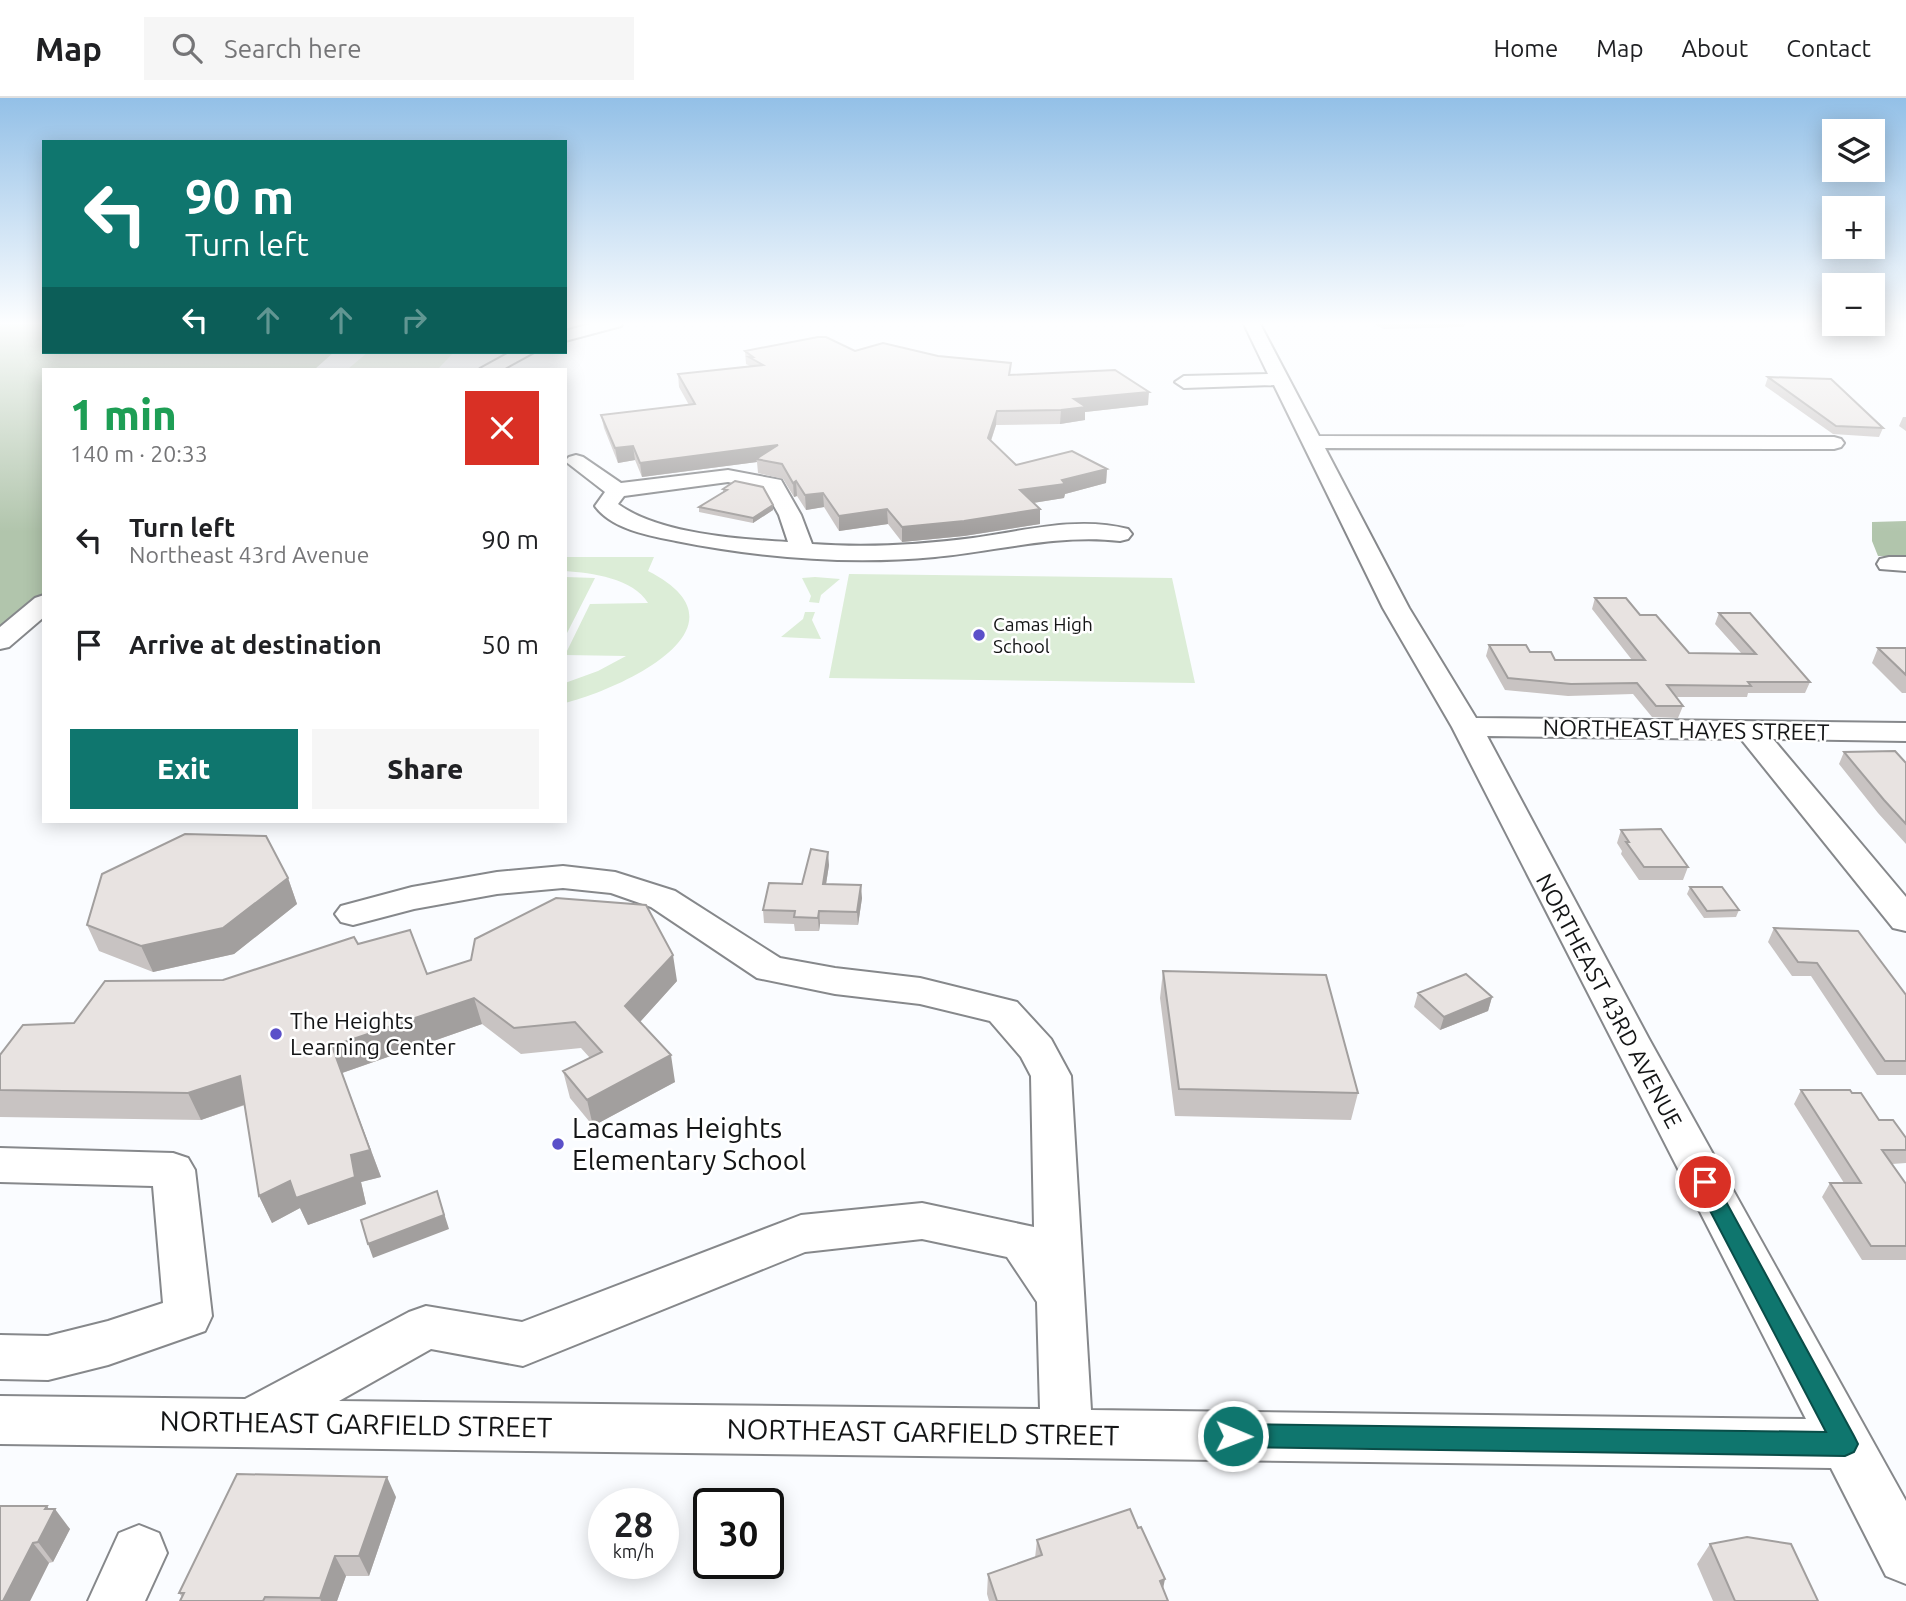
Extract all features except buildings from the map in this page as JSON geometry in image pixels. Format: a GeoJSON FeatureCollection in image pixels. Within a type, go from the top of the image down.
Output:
{"type":"FeatureCollection","features":[{"type":"Feature","properties":{"kind":"street","name":"NORTHEAST 43RD AVENUE"},"geometry":{"type":"LineString","coordinates":[[1286,392],[1396,608],[1467,727],[1622,1027],[1906,1556]]}},
{"type":"Feature","properties":{"kind":"street"},"geometry":{"type":"LineString","coordinates":[[1311,442],[1834,443]]}},
{"type":"Feature","properties":{"kind":"street"},"geometry":{"type":"LineString","coordinates":[[576,461],[617,490],[728,476],[773,485],[790,515],[802,550]]}},
{"type":"Feature","properties":{"kind":"street"},"geometry":{"type":"LineString","coordinates":[[617,490],[606,506],[611,512],[639,523],[723,543],[833,553],[960,547],[1057,532],[1104,531],[1120,534]]}},
{"type":"Feature","properties":{"kind":"street"},"geometry":{"type":"LineString","coordinates":[[0,641],[42,605]]}},
{"type":"Feature","properties":{"kind":"street","name":"NORTHEAST HAYES STREET"},"geometry":{"type":"LineString","coordinates":[[1467,727],[1906,732]]}},
{"type":"Feature","properties":{"kind":"street"},"geometry":{"type":"LineString","coordinates":[[1750,731],[1906,920]]}},
{"type":"Feature","properties":{"kind":"street"},"geometry":{"type":"LineString","coordinates":[[353,914],[412,898],[497,883],[563,877],[615,883],[663,899],[770,969],[835,981],[920,991],[1003,1011],[1037,1049],[1051,1076],[1066,1434]]}},
{"type":"Feature","properties":{"kind":"street"},"geometry":{"type":"LineString","coordinates":[[0,1165],[173,1170],[188,1316],[108,1343],[48,1358],[0,1357]]}},
{"type":"Feature","properties":{"kind":"street"},"geometry":{"type":"LineString","coordinates":[[250,1423],[426,1327],[523,1344],[801,1234],[922,1222],[1021,1241],[1061,1298]]}},
{"type":"Feature","properties":{"kind":"street","name":"NORTHEAST GARFIELD STREET"},"geometry":{"type":"LineString","coordinates":[[0,1420],[1845,1444]]}},
{"type":"Feature","properties":{"kind":"street"},"geometry":{"type":"LineString","coordinates":[[116,1601],[139,1553]]}},
{"type":"Feature","properties":{"kind":"green space"},"geometry":{"type":"Polygon","coordinates":[[[0,392],[42,392],[42,600],[0,636],[0,392]]]}},
{"type":"Feature","properties":{"kind":"green space"},"geometry":{"type":"Polygon","coordinates":[[[1906,521],[1906,556],[1878,556],[1872,541],[1872,522],[1906,521]]]}},
{"type":"Feature","properties":{"kind":"green space"},"geometry":{"type":"Polygon","coordinates":[[[567,557],[654,557],[648,571],[678,592],[689,613],[685,634],[668,653],[617,684],[567,702],[567,682],[598,671],[626,656],[567,655],[590,604],[648,603],[622,582],[567,571],[567,557]]]}},
{"type":"Feature","properties":{"kind":"green space"},"geometry":{"type":"Polygon","coordinates":[[[849,574],[1172,578],[1195,683],[829,678],[849,574]]]}},
{"type":"Feature","properties":{"kind":"green space"},"geometry":{"type":"Polygon","coordinates":[[[567,577],[595,578],[567,633],[567,577]]]}},
{"type":"Feature","properties":{"kind":"green space"},"geometry":{"type":"Polygon","coordinates":[[[802,578],[840,579],[821,595],[819,603],[809,602],[811,596],[802,578]]]}},
{"type":"Feature","properties":{"kind":"green space"},"geometry":{"type":"Polygon","coordinates":[[[805,612],[815,612],[812,620],[821,639],[781,637],[803,619],[805,612]]]}},
{"type":"Feature","properties":{"kind":"place","name":"Camas High School"},"geometry":{"type":"Point","coordinates":[979,635]}},
{"type":"Feature","properties":{"kind":"place","name":"The Heights Learning Center"},"geometry":{"type":"Point","coordinates":[276,1034]}},
{"type":"Feature","properties":{"kind":"place","name":"Lacamas Heights Elementary School"},"geometry":{"type":"Point","coordinates":[558,1144]}},
{"type":"Feature","properties":{"kind":"route"},"geometry":{"type":"LineString","coordinates":[[1233,1436],[1845,1444],[1705,1182]]}}]}
